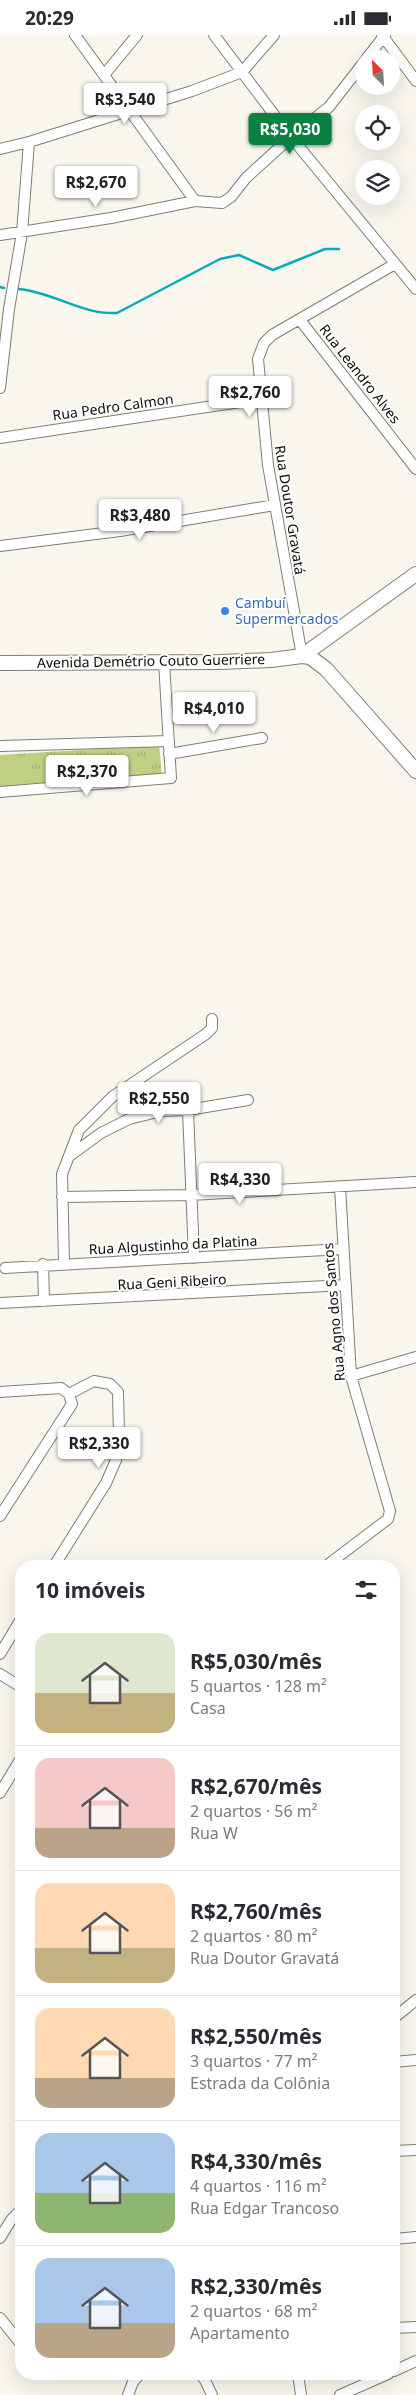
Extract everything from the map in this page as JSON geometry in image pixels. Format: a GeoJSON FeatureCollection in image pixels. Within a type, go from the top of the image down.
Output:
{"type":"FeatureCollection","features":[{"type":"Feature","properties":{"kind":"main road"},"geometry":{"type":"LineString","coordinates":[[302,656],[416,574]]}},
{"type":"Feature","properties":{"kind":"main road"},"geometry":{"type":"LineString","coordinates":[[302,656],[310,657],[326,669],[416,771]]}},
{"type":"Feature","properties":{"kind":"main road","name":"Avenida Demétrio Couto Guerriere"},"geometry":{"type":"LineString","coordinates":[[0,663],[271,660],[302,656]]}},
{"type":"Feature","properties":{"kind":"street"},"geometry":{"type":"LineString","coordinates":[[75,35],[195,201]]}},
{"type":"Feature","properties":{"kind":"street"},"geometry":{"type":"LineString","coordinates":[[104,75],[137,35]]}},
{"type":"Feature","properties":{"kind":"street"},"geometry":{"type":"LineString","coordinates":[[214,35],[291,137],[416,289]]}},
{"type":"Feature","properties":{"kind":"street"},"geometry":{"type":"LineString","coordinates":[[0,149],[29,142],[192,91],[242,73],[274,35]]}},
{"type":"Feature","properties":{"kind":"street"},"geometry":{"type":"LineString","coordinates":[[373,50],[384,35],[416,81]]}},
{"type":"Feature","properties":{"kind":"street"},"geometry":{"type":"LineString","coordinates":[[0,235],[22,233],[195,201],[216,204],[225,202],[246,178],[291,137],[329,107],[355,74]]}},
{"type":"Feature","properties":{"kind":"street"},"geometry":{"type":"LineString","coordinates":[[0,388],[9,309],[22,233],[29,142]]}},
{"type":"Feature","properties":{"kind":"street","name":"Rua Doutor Gravatá"},"geometry":{"type":"LineString","coordinates":[[302,656],[275,505],[260,399],[257,372],[260,350],[272,335],[395,263]]}},
{"type":"Feature","properties":{"kind":"street","name":"Rua Leandro Alves"},"geometry":{"type":"LineString","coordinates":[[300,320],[416,469]]}},
{"type":"Feature","properties":{"kind":"street","name":"Rua Pedro Calmon"},"geometry":{"type":"LineString","coordinates":[[0,438],[260,399]]}},
{"type":"Feature","properties":{"kind":"street"},"geometry":{"type":"LineString","coordinates":[[0,546],[120,531],[275,505]]}},
{"type":"Feature","properties":{"kind":"street"},"geometry":{"type":"LineString","coordinates":[[0,792],[171,777],[164,662]]}},
{"type":"Feature","properties":{"kind":"street"},"geometry":{"type":"LineString","coordinates":[[169,754],[262,738]]}},
{"type":"Feature","properties":{"kind":"street"},"geometry":{"type":"LineString","coordinates":[[0,746],[169,741]]}},
{"type":"Feature","properties":{"kind":"street"},"geometry":{"type":"LineString","coordinates":[[64,1263],[62,1174],[71,1155],[79,1130],[98,1109],[133,1082],[206,1034],[212,1028],[212,1019]]}},
{"type":"Feature","properties":{"kind":"street"},"geometry":{"type":"LineString","coordinates":[[71,1155],[101,1133],[129,1119],[162,1111],[188,1109],[248,1099]]}},
{"type":"Feature","properties":{"kind":"street"},"geometry":{"type":"LineString","coordinates":[[188,1109],[194,1258]]}},
{"type":"Feature","properties":{"kind":"street"},"geometry":{"type":"LineString","coordinates":[[62,1197],[191,1195],[416,1182]]}},
{"type":"Feature","properties":{"kind":"street","name":"Rua Agno dos Santos"},"geometry":{"type":"LineString","coordinates":[[334,1560],[388,1519],[390,1511],[351,1376],[340,1187]]}},
{"type":"Feature","properties":{"kind":"street","name":"Rua Algustinho da Platina"},"geometry":{"type":"LineString","coordinates":[[5,1268],[43,1264],[194,1258],[343,1249]]}},
{"type":"Feature","properties":{"kind":"street"},"geometry":{"type":"LineString","coordinates":[[43,1264],[44,1301]]}},
{"type":"Feature","properties":{"kind":"street","name":"Rua Geni Ribeiro"},"geometry":{"type":"LineString","coordinates":[[0,1303],[346,1285]]}},
{"type":"Feature","properties":{"kind":"street"},"geometry":{"type":"LineString","coordinates":[[351,1376],[416,1357]]}},
{"type":"Feature","properties":{"kind":"street"},"geometry":{"type":"LineString","coordinates":[[58,1560],[106,1483],[116,1460],[119,1437],[118,1392],[110,1383],[94,1381],[69,1394]]}},
{"type":"Feature","properties":{"kind":"street"},"geometry":{"type":"LineString","coordinates":[[0,1392],[61,1388],[69,1394],[72,1404],[0,1516]]}},
{"type":"Feature","properties":{"kind":"street"},"geometry":{"type":"LineString","coordinates":[[0,1654],[15,1629]]}},
{"type":"Feature","properties":{"kind":"street"},"geometry":{"type":"LineString","coordinates":[[0,1674],[15,1683]]}},
{"type":"Feature","properties":{"kind":"street"},"geometry":{"type":"LineString","coordinates":[[0,1793],[15,1768]]}},
{"type":"Feature","properties":{"kind":"street"},"geometry":{"type":"LineString","coordinates":[[400,2013],[416,2000]]}},
{"type":"Feature","properties":{"kind":"street"},"geometry":{"type":"LineString","coordinates":[[400,2062],[416,2060]]}},
{"type":"Feature","properties":{"kind":"street"},"geometry":{"type":"LineString","coordinates":[[400,2151],[416,2150]]}},
{"type":"Feature","properties":{"kind":"street"},"geometry":{"type":"LineString","coordinates":[[0,2238],[15,2216]]}},
{"type":"Feature","properties":{"kind":"street"},"geometry":{"type":"LineString","coordinates":[[400,2238],[416,2237]]}},
{"type":"Feature","properties":{"kind":"street"},"geometry":{"type":"LineString","coordinates":[[0,2318],[15,2337]]}},
{"type":"Feature","properties":{"kind":"street"},"geometry":{"type":"LineString","coordinates":[[400,2328],[416,2327]]}},
{"type":"Feature","properties":{"kind":"street"},"geometry":{"type":"LineString","coordinates":[[400,2368],[416,2361]]}},
{"type":"Feature","properties":{"kind":"street"},"geometry":{"type":"LineString","coordinates":[[128,2395],[135,2380]]}},
{"type":"Feature","properties":{"kind":"street"},"geometry":{"type":"LineString","coordinates":[[206,2380],[212,2395]]}},
{"type":"Feature","properties":{"kind":"street"},"geometry":{"type":"LineString","coordinates":[[299,2380],[300,2395]]}},
{"type":"Feature","properties":{"kind":"street"},"geometry":{"type":"LineString","coordinates":[[340,2395],[374,2380]]}},
{"type":"Feature","properties":{"kind":"green space"},"geometry":{"type":"Polygon","coordinates":[[[159,745],[162,775],[0,788],[0,755],[159,745]]]}},
{"type":"Feature","properties":{"kind":"green space"},"geometry":{"type":"Polygon","coordinates":[[[31,758],[33,782],[0,783],[0,761],[31,758]]]}},
{"type":"Feature","properties":{"kind":"waterway"},"geometry":{"type":"LineString","coordinates":[[19,289],[44,294],[92,311],[117,313],[220,259],[239,255],[273,270],[325,249],[339,249]]}},
{"type":"Feature","properties":{"kind":"waterway"},"geometry":{"type":"LineString","coordinates":[[0,287],[4,288]]}},
{"type":"Feature","properties":{"kind":"place","name":"Cambuí Supermercados"},"geometry":{"type":"Point","coordinates":[225,611]}}]}
